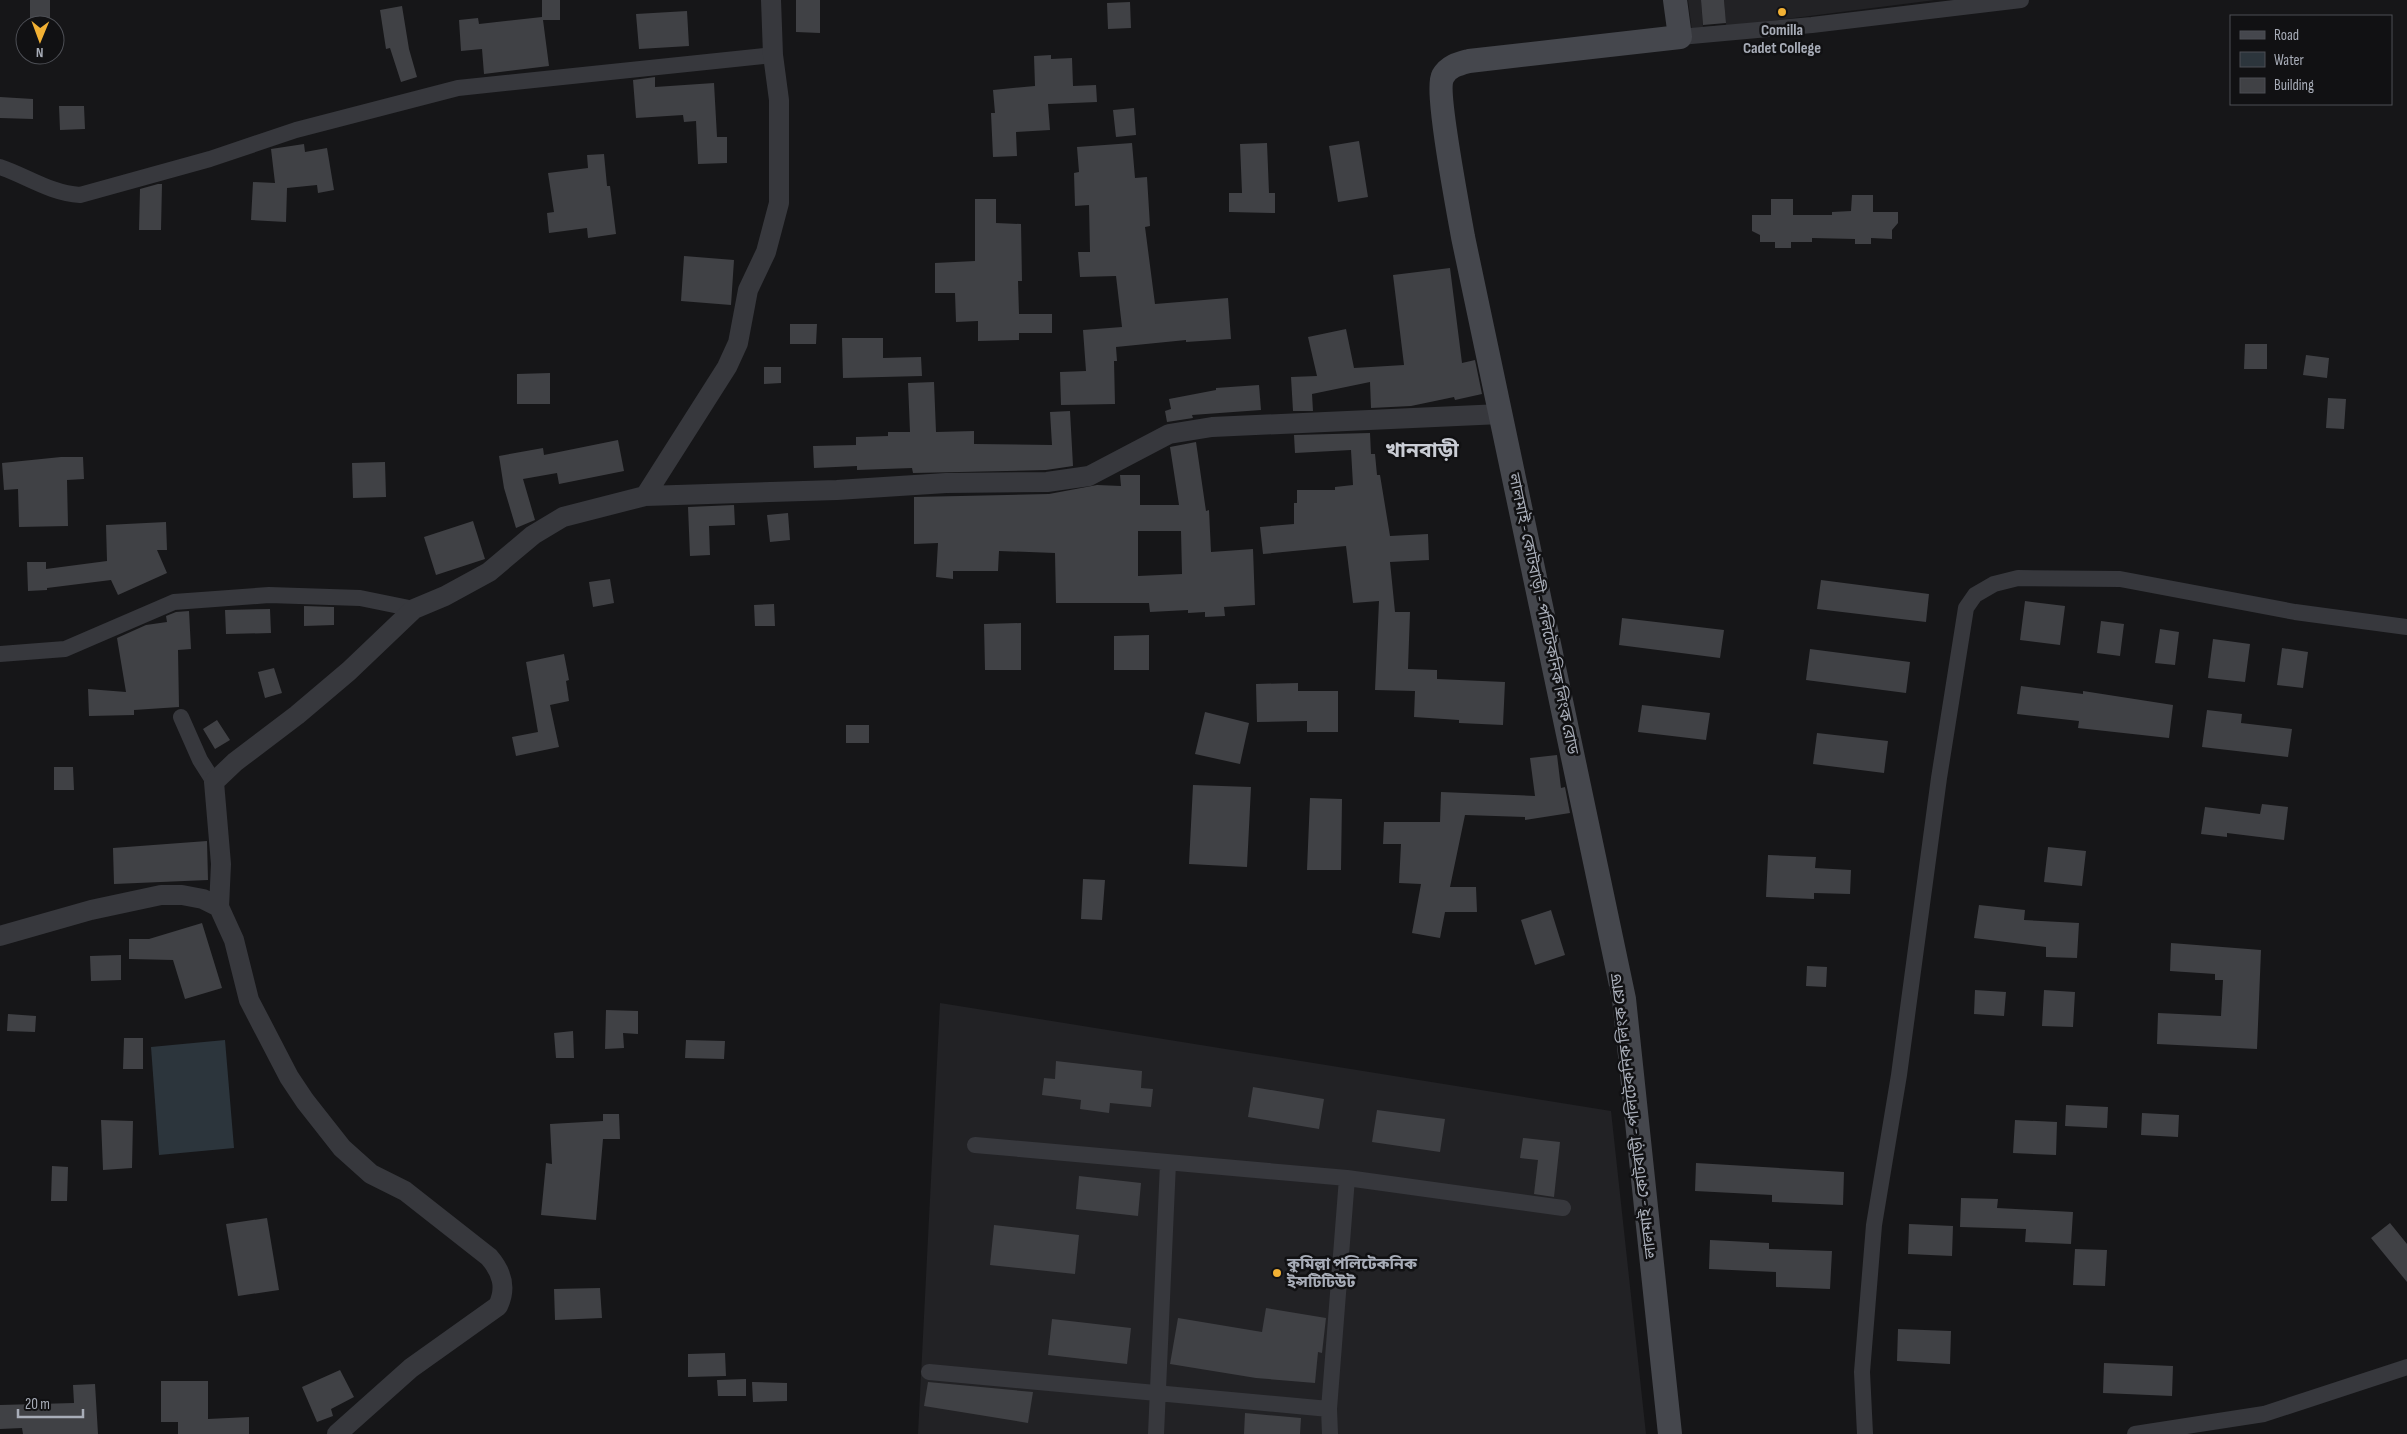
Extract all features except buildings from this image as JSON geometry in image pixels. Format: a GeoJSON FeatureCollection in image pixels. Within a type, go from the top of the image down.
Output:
{"type":"FeatureCollection","features":[{"type":"Feature","properties":{"kind":"main road"},"geometry":{"type":"LineString","coordinates":[[1675,0],[1680,37]]}},
{"type":"Feature","properties":{"kind":"main road","name":"লালমাই - কোটবাড়ী - পলিটেকনিক লিংক রোড"},"geometry":{"type":"LineString","coordinates":[[1670,1434],[1624,999],[1463,237],[1448,149],[1442,77],[1452,66],[1469,61],[1680,37]]}},
{"type":"Feature","properties":{"kind":"street"},"geometry":{"type":"LineString","coordinates":[[644,496],[727,367],[738,343],[748,290],[766,252],[779,203],[779,100],[773,55],[770,0]]}},
{"type":"Feature","properties":{"kind":"street"},"geometry":{"type":"LineString","coordinates":[[1680,37],[1812,25],[2021,0]]}},
{"type":"Feature","properties":{"kind":"street"},"geometry":{"type":"LineString","coordinates":[[0,166],[52,190],[65,194],[80,195],[210,159],[306,127],[458,88],[773,55]]}},
{"type":"Feature","properties":{"kind":"street"},"geometry":{"type":"LineString","coordinates":[[214,782],[234,762],[297,715],[349,671],[414,609],[445,596],[489,572],[533,535],[563,517],[644,496],[837,490],[946,483],[1048,482],[1089,476],[1169,434],[1212,427],[1501,414]]}},
{"type":"Feature","properties":{"kind":"street"},"geometry":{"type":"LineString","coordinates":[[1866,1434],[1862,1372],[1874,1225],[1900,1075],[1939,778],[1966,608],[1975,594],[1994,584],[2018,578],[2120,579],[2295,612],[2407,627]]}},
{"type":"Feature","properties":{"kind":"street"},"geometry":{"type":"LineString","coordinates":[[0,654],[65,649],[174,602],[269,595],[360,598],[414,609]]}},
{"type":"Feature","properties":{"kind":"street"},"geometry":{"type":"LineString","coordinates":[[181,717],[200,760],[214,782],[221,864],[219,907],[234,940],[249,1000],[289,1077],[305,1101],[342,1148],[371,1174],[404,1191],[489,1257],[498,1267],[502,1282],[504,1294],[498,1306],[411,1368],[337,1434]]}},
{"type":"Feature","properties":{"kind":"street"},"geometry":{"type":"LineString","coordinates":[[0,936],[91,910],[161,895],[203,899],[219,907]]}},
{"type":"Feature","properties":{"kind":"street"},"geometry":{"type":"LineString","coordinates":[[975,1145],[1348,1178],[1563,1208]]}},
{"type":"Feature","properties":{"kind":"street"},"geometry":{"type":"LineString","coordinates":[[1156,1434],[1168,1163]]}},
{"type":"Feature","properties":{"kind":"street"},"geometry":{"type":"LineString","coordinates":[[1330,1434],[1329,1409],[1348,1178]]}},
{"type":"Feature","properties":{"kind":"street"},"geometry":{"type":"LineString","coordinates":[[2135,1434],[2264,1414],[2407,1367]]}},
{"type":"Feature","properties":{"kind":"street"},"geometry":{"type":"LineString","coordinates":[[929,1372],[1329,1409]]}},
{"type":"Feature","properties":{"kind":"shaded area","name":"Comilla Cadet College"},"geometry":{"type":"Polygon","coordinates":[[[1688,0],[1701,0],[1703,27],[1726,25],[1724,0],[1935,0],[1692,31],[1688,0]]]}},
{"type":"Feature","properties":{"kind":"shaded area","name":"কুমিল্লা পলিটেকনিক ইন্সটিটিউট"},"geometry":{"type":"Polygon","coordinates":[[[940,1003],[1611,1111],[1646,1434],[918,1434],[940,1003]]]}},
{"type":"Feature","properties":{"kind":"water"},"geometry":{"type":"Polygon","coordinates":[[[225,1040],[234,1148],[159,1155],[151,1047],[225,1040]]]}},
{"type":"Feature","properties":{"kind":"place","name":"Comilla Cadet College"},"geometry":{"type":"Point","coordinates":[1782,12]}},
{"type":"Feature","properties":{"kind":"place","name":"কুমিল্লা পলিটেকনিক ইন্সটিটিউট"},"geometry":{"type":"Point","coordinates":[1277,1273]}},
{"type":"Feature","properties":{"kind":"district","name":"খানবাড়ী"},"geometry":{"type":"Point","coordinates":[1422,450]}}]}
